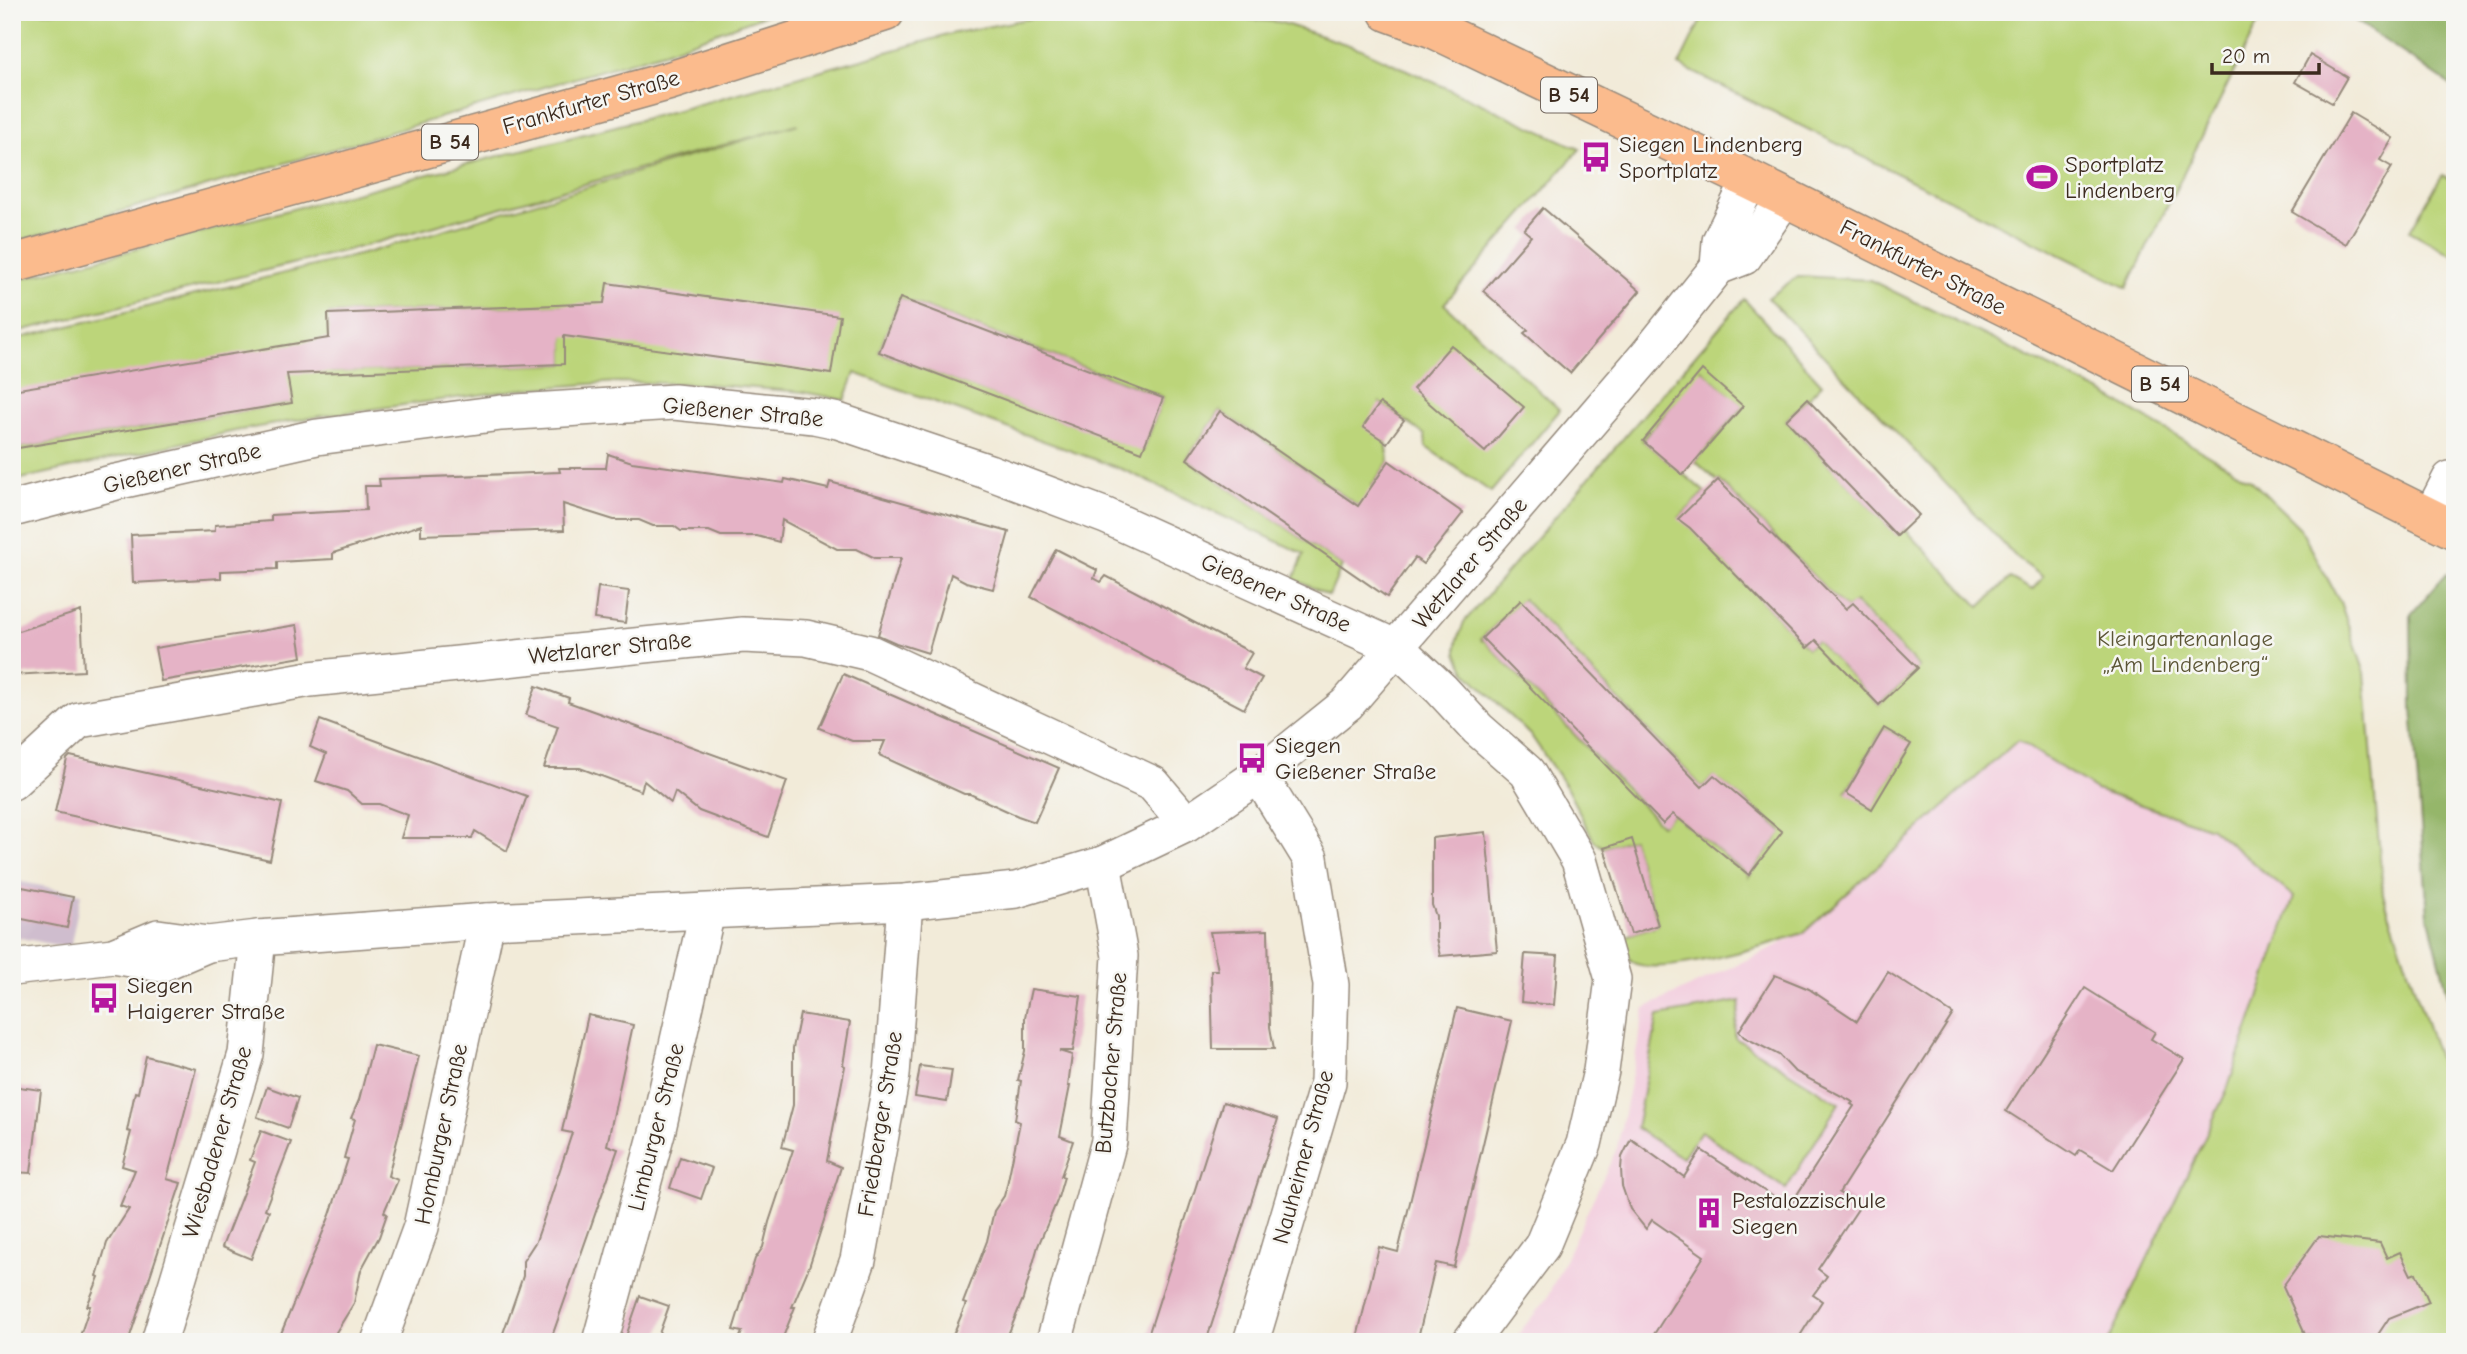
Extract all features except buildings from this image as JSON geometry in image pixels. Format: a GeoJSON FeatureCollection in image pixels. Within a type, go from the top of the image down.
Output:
{"type":"FeatureCollection","features":[{"type":"Feature","properties":{"kind":"main road","name":"Frankfurter Straße"},"geometry":{"type":"LineString","coordinates":[[12,264],[669,81],[885,12]]}},
{"type":"Feature","properties":{"kind":"main road","name":"Frankfurter Straße"},"geometry":{"type":"LineString","coordinates":[[1388,12],[1434,29],[1750,180],[2442,524]]}},
{"type":"Feature","properties":{"kind":"street","name":"Wetzlarer Straße"},"geometry":{"type":"LineString","coordinates":[[1718,267],[1720,241],[1750,180]]}},
{"type":"Feature","properties":{"kind":"street","name":"Wetzlarer Straße"},"geometry":{"type":"LineString","coordinates":[[12,968],[113,956],[161,964],[208,944],[487,921],[905,902],[1016,890],[1103,864],[1187,824],[1259,775],[1347,704],[1648,354],[1718,267],[1744,257],[1785,198]]}},
{"type":"Feature","properties":{"kind":"street","name":"Gießener Straße"},"geometry":{"type":"LineString","coordinates":[[12,509],[116,482],[317,437],[501,413],[674,402],[776,412],[838,421],[989,472],[1106,516],[1397,648],[1441,689],[1478,729],[1527,772],[1579,860],[1613,979],[1601,1071],[1584,1144],[1542,1246],[1470,1342]]}},
{"type":"Feature","properties":{"kind":"street"},"geometry":{"type":"LineString","coordinates":[[2442,524],[2450,479],[2455,481]]}},
{"type":"Feature","properties":{"kind":"street","name":"Wetzlarer Straße"},"geometry":{"type":"LineString","coordinates":[[12,782],[79,720],[310,679],[743,635],[806,638],[870,653],[1153,784],[1187,824]]}},
{"type":"Feature","properties":{"kind":"street","name":"Nauheimer Straße"},"geometry":{"type":"LineString","coordinates":[[1251,1342],[1328,1082],[1331,985],[1310,858],[1259,775]]}},
{"type":"Feature","properties":{"kind":"street","name":"Butzbacher Straße"},"geometry":{"type":"LineString","coordinates":[[1054,1342],[1109,1141],[1120,956],[1103,864]]}},
{"type":"Feature","properties":{"kind":"street","name":"Friedberger Straße"},"geometry":{"type":"LineString","coordinates":[[829,1342],[858,1261],[892,1075],[905,902]]}},
{"type":"Feature","properties":{"kind":"street","name":"Limburger Straße"},"geometry":{"type":"LineString","coordinates":[[600,1342],[658,1129],[707,912]]}},
{"type":"Feature","properties":{"kind":"street","name":"Homburger Straße"},"geometry":{"type":"LineString","coordinates":[[379,1342],[421,1227],[487,921]]}},
{"type":"Feature","properties":{"kind":"street","name":"Wiesbadener Straße"},"geometry":{"type":"LineString","coordinates":[[159,1342],[246,1054],[258,938]]}},
{"type":"Feature","properties":{"kind":"shaded area"},"geometry":{"type":"Polygon","coordinates":[[[2018,740],[2096,790],[2211,828],[2294,897],[2227,1090],[2108,1342],[1512,1342],[1547,1298],[1617,1148],[1645,1008],[1803,933],[2018,740]]]}},
{"type":"Feature","properties":{"kind":"shaded area"},"geometry":{"type":"Polygon","coordinates":[[[12,880],[81,894],[70,948],[12,936],[12,880]]]}},
{"type":"Feature","properties":{"kind":"green space"},"geometry":{"type":"Polygon","coordinates":[[[12,12],[773,12],[664,52],[12,243],[12,12]]]}},
{"type":"Feature","properties":{"kind":"green space"},"geometry":{"type":"Polygon","coordinates":[[[1063,12],[1196,12],[1204,16],[1279,22],[1361,49],[1580,149],[1444,304],[1560,410],[1491,492],[1426,447],[1425,435],[1380,403],[1389,461],[1372,485],[1446,536],[1441,538],[1373,516],[1220,411],[1187,459],[1342,566],[1329,596],[1294,579],[1304,554],[1124,470],[855,373],[845,400],[803,392],[705,384],[617,382],[523,389],[321,416],[235,431],[12,481],[12,449],[291,403],[12,390],[12,340],[366,253],[798,124],[364,246],[12,333],[12,281],[678,110],[955,33],[1063,12]],[[900,298],[879,352],[1143,451],[1163,397],[900,298]],[[563,305],[329,314],[331,372],[564,364],[563,305]]]}},
{"type":"Feature","properties":{"kind":"green space","name":"Sportplatz Lindenberg"},"geometry":{"type":"Polygon","coordinates":[[[1705,12],[2247,12],[2260,19],[2127,288],[1679,65],[1705,12]]]}},
{"type":"Feature","properties":{"kind":"green space"},"geometry":{"type":"Polygon","coordinates":[[[2343,12],[2455,12],[2455,88],[2343,12]]]}},
{"type":"Feature","properties":{"kind":"green space"},"geometry":{"type":"Polygon","coordinates":[[[2442,175],[2455,182],[2455,256],[2410,231],[2442,175]]]}},
{"type":"Feature","properties":{"kind":"green space","name":"Kleingartenanlage „Am Lindenberg“"},"geometry":{"type":"Polygon","coordinates":[[[1798,276],[1870,280],[2099,391],[2251,480],[2301,529],[2340,602],[2365,673],[2383,895],[2455,1108],[2455,1342],[2108,1342],[2227,1090],[2294,897],[2211,828],[2096,790],[2018,740],[1803,933],[1690,963],[1646,966],[1628,958],[1624,938],[1658,925],[1632,839],[1604,848],[1594,841],[1566,787],[1532,737],[1466,672],[1457,653],[1457,642],[1464,622],[1744,299],[1822,384],[1786,420],[1897,535],[1905,529],[1980,607],[2010,578],[2032,590],[2043,577],[2018,559],[1768,298],[1798,276]],[[1702,370],[1703,373],[1642,440],[1705,492],[1679,518],[1681,517],[1807,648],[1816,640],[1879,705],[1919,667],[1855,602],[1846,609],[1719,480],[1695,461],[1743,407],[1702,370]],[[1523,599],[1481,639],[1661,825],[1673,814],[1748,877],[1782,831],[1714,776],[1702,787],[1523,599]],[[1884,728],[1846,792],[1872,808],[1910,744],[1884,728]]]}},
{"type":"Feature","properties":{"kind":"green space"},"geometry":{"type":"Polygon","coordinates":[[[2446,574],[2455,578],[2455,1022],[2428,915],[2412,708],[2411,614],[2446,574]]]}},
{"type":"Feature","properties":{"kind":"green space"},"geometry":{"type":"Polygon","coordinates":[[[1741,1001],[1735,1038],[1839,1103],[1786,1189],[1701,1131],[1682,1158],[1636,1128],[1658,1016],[1741,1001]]]}},
{"type":"Feature","properties":{"kind":"place","name":"Siegen Lindenberg Sportplatz"},"geometry":{"type":"Point","coordinates":[1596,157]}},
{"type":"Feature","properties":{"kind":"place","name":"Sportplatz Lindenberg"},"geometry":{"type":"Point","coordinates":[2042,177]}},
{"type":"Feature","properties":{"kind":"place","name":"Siegen Gießener Straße"},"geometry":{"type":"Point","coordinates":[1252,758]}},
{"type":"Feature","properties":{"kind":"place","name":"Siegen Haigerer Straße"},"geometry":{"type":"Point","coordinates":[104,998]}},
{"type":"Feature","properties":{"kind":"place","name":"Pestalozzischule Siegen"},"geometry":{"type":"Point","coordinates":[1709,1213]}}]}
